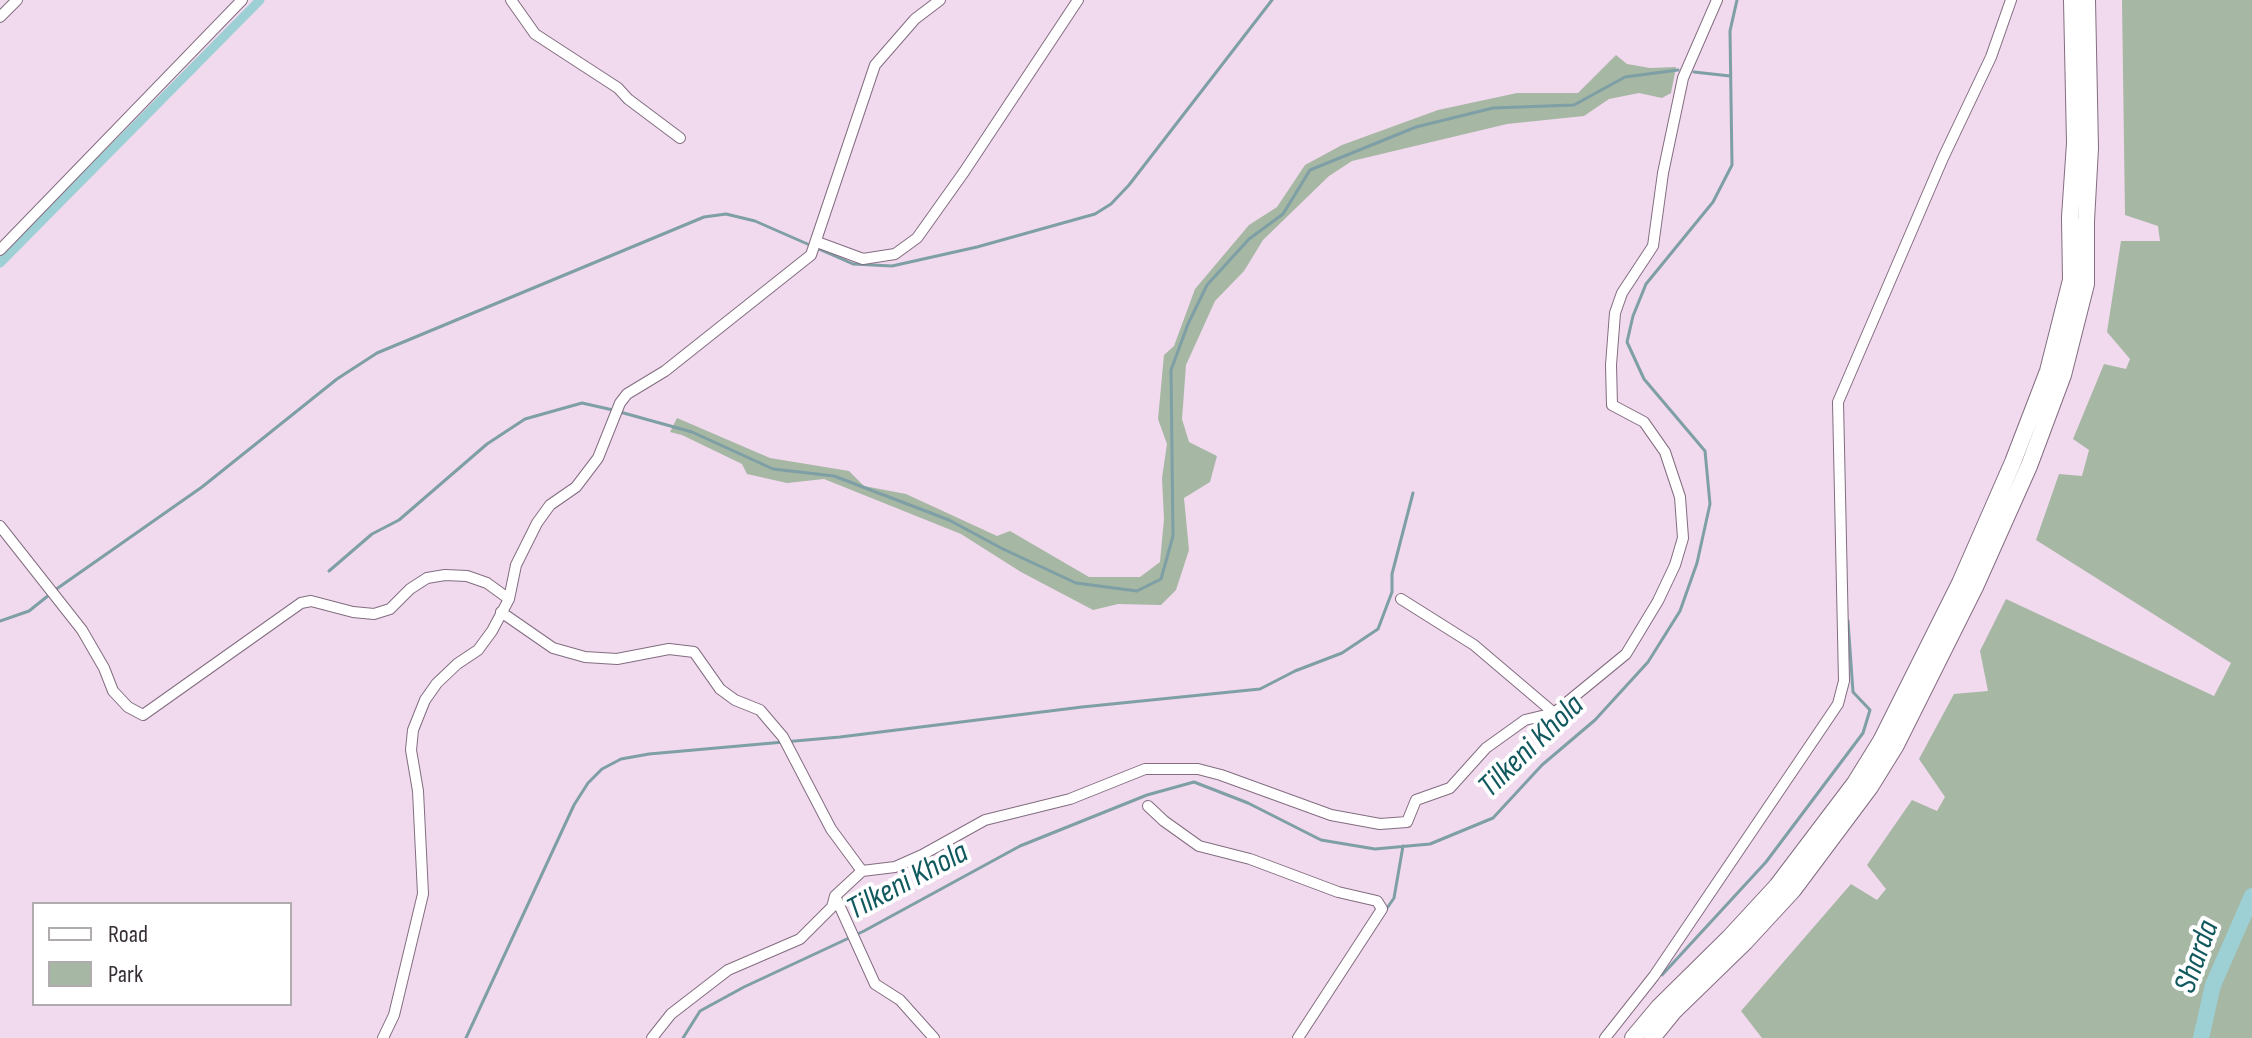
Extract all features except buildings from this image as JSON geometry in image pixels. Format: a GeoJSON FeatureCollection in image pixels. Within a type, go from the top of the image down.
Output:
{"type":"FeatureCollection","features":[{"type":"Feature","properties":{"kind":"main road"},"geometry":{"type":"LineString","coordinates":[[1633,1038],[1659,1007],[1777,886],[1855,783],[1881,741],[1960,583],[2013,462],[2048,371],[2071,280],[2070,217],[2075,143],[2072,0]]}},
{"type":"Feature","properties":{"kind":"main road"},"geometry":{"type":"LineString","coordinates":[[1652,1038],[1674,1011],[1793,890],[1870,787],[1896,745],[1962,615],[2029,466],[2063,375],[2086,284],[2090,148],[2087,0]]}},
{"type":"Feature","properties":{"kind":"street"},"geometry":{"type":"LineString","coordinates":[[0,17],[17,0]]}},
{"type":"Feature","properties":{"kind":"street"},"geometry":{"type":"LineString","coordinates":[[0,250],[242,0]]}},
{"type":"Feature","properties":{"kind":"street"},"geometry":{"type":"LineString","coordinates":[[511,0],[535,34],[618,88],[680,138]]}},
{"type":"Feature","properties":{"kind":"street"},"geometry":{"type":"LineString","coordinates":[[383,1038],[394,1015],[423,894],[418,791],[411,750],[413,730],[425,700],[437,683],[478,650],[492,631],[509,599],[516,565],[537,523],[550,505],[576,487],[598,458],[614,416],[627,394],[665,371],[811,255],[875,65],[915,19],[940,0]]}},
{"type":"Feature","properties":{"kind":"street"},"geometry":{"type":"LineString","coordinates":[[817,242],[863,259],[895,254],[917,238],[1078,0]]}},
{"type":"Feature","properties":{"kind":"street"},"geometry":{"type":"LineString","coordinates":[[652,1038],[671,1014],[728,970],[800,939],[832,907],[835,896],[862,871],[895,867],[985,820],[1070,799],[1145,769],[1198,769],[1331,815],[1380,824],[1407,822],[1416,800],[1450,788],[1486,748],[1525,720],[1554,713],[1626,654],[1658,601],[1675,565],[1683,538],[1680,497],[1665,452],[1644,422],[1612,405],[1615,313],[1622,293],[1653,246],[1665,160],[1683,78],[1717,0]]}},
{"type":"Feature","properties":{"kind":"street"},"geometry":{"type":"LineString","coordinates":[[1605,1038],[1654,976],[1838,704],[1844,681],[1838,402],[1943,158],[1991,57],[2011,0]]}},
{"type":"Feature","properties":{"kind":"street"},"geometry":{"type":"LineString","coordinates":[[0,526],[82,630],[113,691],[128,707],[143,715],[301,603],[311,601],[374,614],[390,609],[410,589],[427,578],[445,575],[467,576],[487,583],[509,599]]}},
{"type":"Feature","properties":{"kind":"street"},"geometry":{"type":"LineString","coordinates":[[1401,599],[1474,645],[1554,713]]}},
{"type":"Feature","properties":{"kind":"street"},"geometry":{"type":"LineString","coordinates":[[501,612],[553,648],[585,657],[617,659],[669,649],[694,652],[720,689],[735,700],[760,710],[786,742],[831,829],[862,871]]}},
{"type":"Feature","properties":{"kind":"street"},"geometry":{"type":"LineString","coordinates":[[1148,806],[1199,846],[1250,859],[1338,892],[1377,901],[1382,909],[1298,1038]]}},
{"type":"Feature","properties":{"kind":"street"},"geometry":{"type":"LineString","coordinates":[[835,896],[875,984],[900,1000],[934,1038]]}},
{"type":"Feature","properties":{"kind":"green space"},"geometry":{"type":"Polygon","coordinates":[[[2122,0],[2252,0],[2252,1038],[1762,1038],[1741,1011],[1851,884],[1877,900],[1886,889],[1867,865],[1912,800],[1937,811],[1945,797],[1919,759],[1954,694],[1988,691],[1980,651],[2006,599],[2214,696],[2231,663],[2036,540],[2059,474],[2082,476],[2089,450],[2073,439],[2104,364],[2126,369],[2130,359],[2107,332],[2121,241],[2160,241],[2158,226],[2125,215],[2122,0]]]}},
{"type":"Feature","properties":{"kind":"green space"},"geometry":{"type":"Polygon","coordinates":[[[1616,55],[1627,64],[1650,68],[1676,67],[1671,93],[1662,98],[1639,93],[1609,99],[1584,116],[1507,124],[1352,161],[1329,176],[1263,240],[1244,271],[1215,301],[1186,365],[1182,419],[1189,442],[1217,456],[1210,482],[1184,498],[1189,550],[1176,590],[1161,605],[1118,604],[1093,610],[1021,572],[961,534],[824,479],[787,483],[747,474],[742,464],[670,432],[677,418],[770,458],[849,471],[864,486],[906,494],[997,536],[1010,531],[1089,577],[1140,577],[1160,562],[1164,519],[1162,478],[1167,444],[1158,419],[1164,355],[1174,346],[1195,289],[1249,225],[1277,207],[1305,165],[1342,145],[1438,110],[1517,93],[1578,93],[1616,55]]]}},
{"type":"Feature","properties":{"kind":"waterway"},"geometry":{"type":"LineString","coordinates":[[0,263],[260,0]]}},
{"type":"Feature","properties":{"kind":"waterway"},"geometry":{"type":"LineString","coordinates":[[55,590],[202,487],[337,379],[377,353],[704,217],[726,214],[755,221],[853,264],[892,266],[977,247],[1095,214],[1111,204],[1129,185],[1272,0]]}},
{"type":"Feature","properties":{"kind":"waterway","name":"Tilkeni Khola"},"geometry":{"type":"LineString","coordinates":[[683,1038],[700,1011],[744,987],[864,931],[1020,846],[1147,795],[1194,782],[1248,803],[1321,840],[1375,849],[1430,844],[1493,818],[1542,765],[1595,720],[1648,662],[1680,611],[1697,563],[1710,504],[1705,451],[1644,379],[1627,342],[1646,284],[1713,202],[1732,165],[1730,31],[1737,0]]}},
{"type":"Feature","properties":{"kind":"waterway"},"geometry":{"type":"LineString","coordinates":[[620,412],[692,432],[773,469],[834,476],[949,520],[1076,583],[1137,591],[1161,579],[1173,536],[1171,370],[1188,324],[1207,285],[1249,239],[1283,214],[1310,170],[1416,127],[1493,108],[1574,105],[1625,77],[1678,70]]}},
{"type":"Feature","properties":{"kind":"waterway"},"geometry":{"type":"LineString","coordinates":[[1694,72],[1730,76]]}},
{"type":"Feature","properties":{"kind":"waterway"},"geometry":{"type":"LineString","coordinates":[[329,571],[372,534],[399,520],[487,444],[525,419],[582,403],[613,410]]}},
{"type":"Feature","properties":{"kind":"waterway"},"geometry":{"type":"LineString","coordinates":[[466,1038],[574,805],[588,783],[602,769],[621,759],[649,754],[840,737],[1260,689],[1295,671],[1342,653],[1378,629],[1392,592],[1392,574],[1413,493]]}},
{"type":"Feature","properties":{"kind":"waterway"},"geometry":{"type":"LineString","coordinates":[[0,621],[29,611],[49,595]]}},
{"type":"Feature","properties":{"kind":"waterway"},"geometry":{"type":"LineString","coordinates":[[1662,975],[1766,862],[1863,733],[1870,710],[1853,692],[1848,621]]}},
{"type":"Feature","properties":{"kind":"waterway"},"geometry":{"type":"LineString","coordinates":[[1385,911],[1394,898],[1403,846]]}},
{"type":"Feature","properties":{"kind":"waterway","name":"Sharda"},"geometry":{"type":"LineString","coordinates":[[2201,1038],[2213,985],[2252,896]]}}]}
